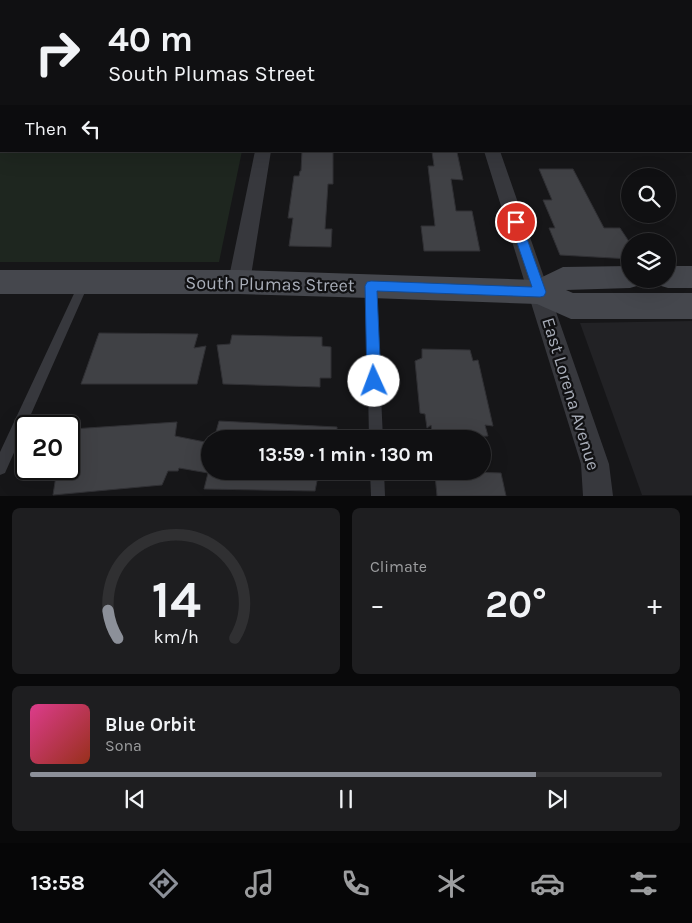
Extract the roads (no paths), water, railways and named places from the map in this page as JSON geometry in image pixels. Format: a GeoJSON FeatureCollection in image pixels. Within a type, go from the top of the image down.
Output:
{"type":"FeatureCollection","features":[{"type":"Feature","properties":{"kind":"street"},"geometry":{"type":"LineString","coordinates":[[239,282],[263,152]]}},
{"type":"Feature","properties":{"kind":"street","name":"East Lorena Avenue"},"geometry":{"type":"LineString","coordinates":[[492,152],[540,292],[595,464],[598,496]]}},
{"type":"Feature","properties":{"kind":"street"},"geometry":{"type":"LineString","coordinates":[[676,277],[692,277]]}},
{"type":"Feature","properties":{"kind":"street"},"geometry":{"type":"LineString","coordinates":[[540,292],[563,278],[621,278]]}},
{"type":"Feature","properties":{"kind":"street","name":"South Plumas Street"},"geometry":{"type":"LineString","coordinates":[[0,282],[239,282],[371,286],[540,292],[571,306],[692,306]]}},
{"type":"Feature","properties":{"kind":"lane"},"geometry":{"type":"LineString","coordinates":[[0,468],[85,282]]}},
{"type":"Feature","properties":{"kind":"lane"},"geometry":{"type":"LineString","coordinates":[[371,286],[376,430]]}},
{"type":"Feature","properties":{"kind":"lane"},"geometry":{"type":"LineString","coordinates":[[377,480],[378,496]]}}]}
